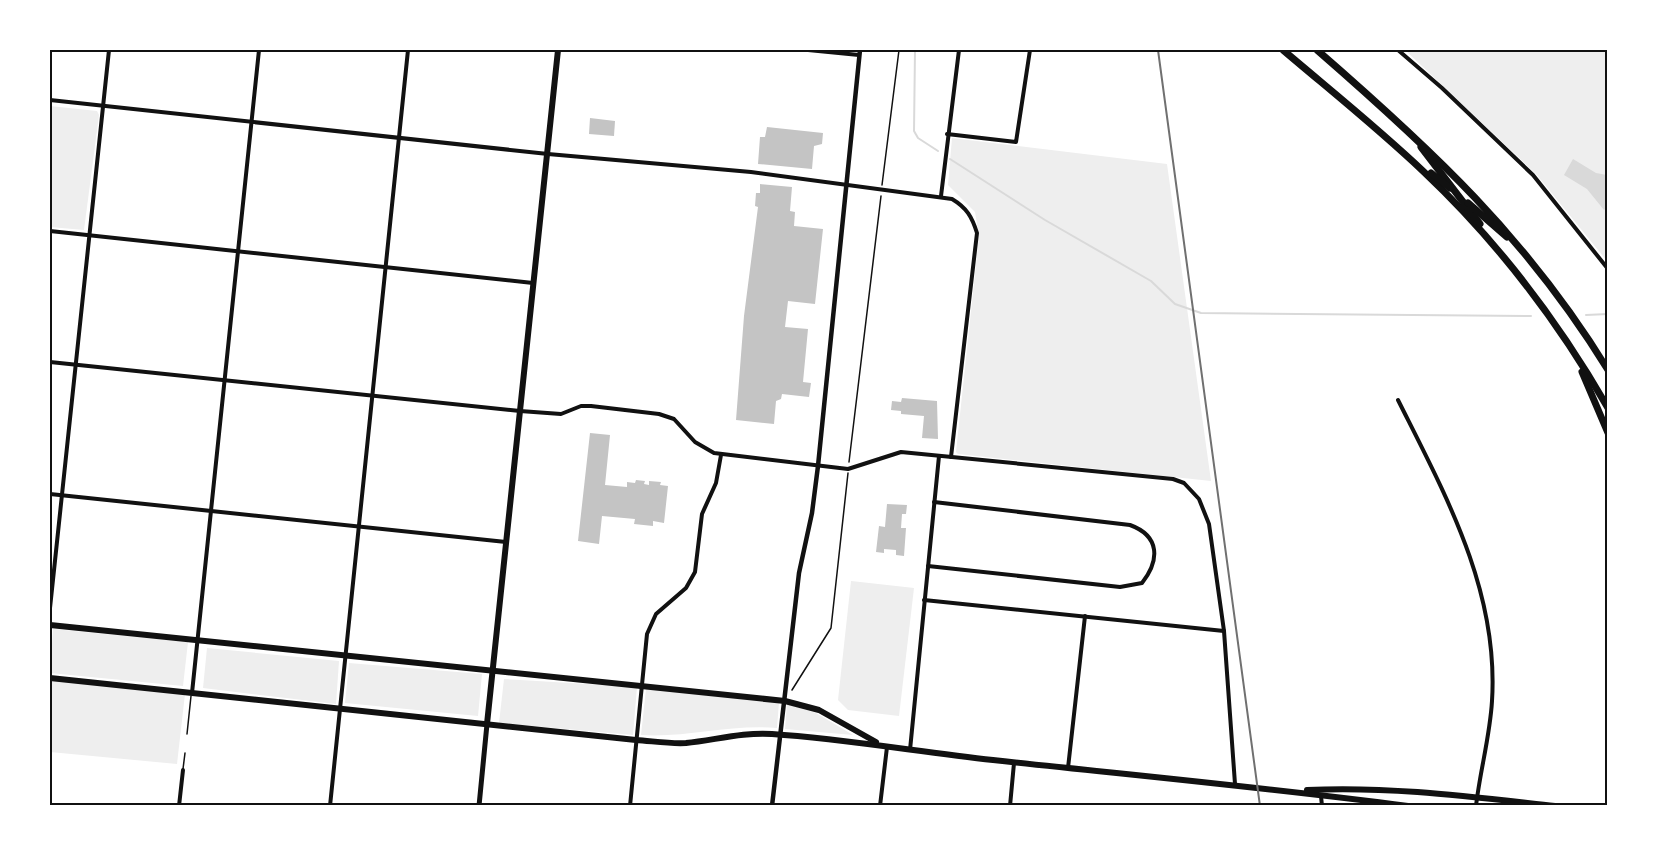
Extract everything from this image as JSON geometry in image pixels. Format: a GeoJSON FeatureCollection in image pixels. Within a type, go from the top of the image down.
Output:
{"type":"FeatureCollection","features":[{"type":"Feature","properties":{"kind":"highway"},"geometry":{"type":"LineString","coordinates":[[1283,50],[1524,251]]}},
{"type":"Feature","properties":{"kind":"highway"},"geometry":{"type":"LineString","coordinates":[[1317,50],[1407,128],[1468,188],[1524,251],[1565,305],[1608,370]]}},
{"type":"Feature","properties":{"kind":"highway"},"geometry":{"type":"LineString","coordinates":[[1407,128],[1575,354],[1608,408]]}},
{"type":"Feature","properties":{"kind":"highway"},"geometry":{"type":"LineString","coordinates":[[1393,144],[1454,202],[1509,264]]}},
{"type":"Feature","properties":{"kind":"highway"},"geometry":{"type":"LineString","coordinates":[[1575,354],[1608,433]]}},
{"type":"Feature","properties":{"kind":"main road"},"geometry":{"type":"LineString","coordinates":[[479,806],[558,50]]}},
{"type":"Feature","properties":{"kind":"main road"},"geometry":{"type":"LineString","coordinates":[[50,625],[344,657],[642,684],[785,700],[819,710],[879,744]]}},
{"type":"Feature","properties":{"kind":"main road"},"geometry":{"type":"LineString","coordinates":[[50,678],[636,741],[682,743],[749,733],[879,744],[910,751],[1320,792],[1408,806]]}},
{"type":"Feature","properties":{"kind":"main road"},"geometry":{"type":"LineString","coordinates":[[1320,792],[1345,788],[1477,797],[1555,806]]}},
{"type":"Feature","properties":{"kind":"street"},"geometry":{"type":"LineString","coordinates":[[50,608],[109,50]]}},
{"type":"Feature","properties":{"kind":"street"},"geometry":{"type":"LineString","coordinates":[[192,693],[259,50]]}},
{"type":"Feature","properties":{"kind":"street"},"geometry":{"type":"LineString","coordinates":[[330,806],[408,50]]}},
{"type":"Feature","properties":{"kind":"street"},"geometry":{"type":"LineString","coordinates":[[772,806],[799,573],[812,513],[818,466],[859,52],[808,50]]}},
{"type":"Feature","properties":{"kind":"street"},"geometry":{"type":"LineString","coordinates":[[941,196],[959,50]]}},
{"type":"Feature","properties":{"kind":"street"},"geometry":{"type":"LineString","coordinates":[[947,134],[1016,142],[1030,50]]}},
{"type":"Feature","properties":{"kind":"street"},"geometry":{"type":"LineString","coordinates":[[1398,50],[1442,88],[1533,175],[1608,269]]}},
{"type":"Feature","properties":{"kind":"street"},"geometry":{"type":"LineString","coordinates":[[50,100],[548,154],[751,172],[941,196],[963,205],[972,217],[977,233],[951,457]]}},
{"type":"Feature","properties":{"kind":"street"},"geometry":{"type":"LineString","coordinates":[[50,231],[534,283]]}},
{"type":"Feature","properties":{"kind":"street"},"geometry":{"type":"LineString","coordinates":[[50,362],[520,411],[561,414],[581,406],[591,406],[658,414],[674,419],[705,450],[818,466],[848,469],[901,452],[1173,479],[1184,483],[1199,499],[1209,524],[1224,631],[1235,784]]}},
{"type":"Feature","properties":{"kind":"street"},"geometry":{"type":"LineString","coordinates":[[1398,400],[1461,529],[1485,607],[1492,656],[1492,702],[1476,806]]}},
{"type":"Feature","properties":{"kind":"street"},"geometry":{"type":"LineString","coordinates":[[630,806],[642,684],[651,622],[661,608],[686,588],[695,572],[702,514],[716,483],[722,454]]}},
{"type":"Feature","properties":{"kind":"street"},"geometry":{"type":"LineString","coordinates":[[910,751],[939,456]]}},
{"type":"Feature","properties":{"kind":"street"},"geometry":{"type":"LineString","coordinates":[[50,494],[506,542]]}},
{"type":"Feature","properties":{"kind":"street"},"geometry":{"type":"LineString","coordinates":[[928,566],[1120,586],[1142,583],[1151,571],[1155,560],[1152,541],[1143,530],[1130,525],[934,502]]}},
{"type":"Feature","properties":{"kind":"street"},"geometry":{"type":"LineString","coordinates":[[924,600],[1224,631]]}},
{"type":"Feature","properties":{"kind":"street"},"geometry":{"type":"LineString","coordinates":[[1068,768],[1085,616]]}},
{"type":"Feature","properties":{"kind":"street"},"geometry":{"type":"LineString","coordinates":[[880,806],[887,746]]}},
{"type":"Feature","properties":{"kind":"street"},"geometry":{"type":"LineString","coordinates":[[1010,806],[1014,762]]}},
{"type":"Feature","properties":{"kind":"street"},"geometry":{"type":"LineString","coordinates":[[179,806],[183,770]]}},
{"type":"Feature","properties":{"kind":"street"},"geometry":{"type":"LineString","coordinates":[[1320,792],[1322,806]]}},
{"type":"Feature","properties":{"kind":"lane"},"geometry":{"type":"LineString","coordinates":[[187,734],[192,693]]}},
{"type":"Feature","properties":{"kind":"lane"},"geometry":{"type":"LineString","coordinates":[[183,770],[185,753]]}},
{"type":"Feature","properties":{"kind":"path"},"geometry":{"type":"LineString","coordinates":[[785,700],[831,628],[899,50]]}},
{"type":"Feature","properties":{"kind":"shaded area"},"geometry":{"type":"Polygon","coordinates":[[[1405,50],[1607,50],[1607,261],[1536,174],[1405,50]]]}},
{"type":"Feature","properties":{"kind":"shaded area"},"geometry":{"type":"Polygon","coordinates":[[[50,106],[97,111],[99,115],[84,230],[50,227],[50,106]]]}},
{"type":"Feature","properties":{"kind":"shaded area"},"geometry":{"type":"Polygon","coordinates":[[[952,138],[1167,164],[1211,481],[956,452],[979,236],[975,212],[948,185],[952,138]]]}},
{"type":"Feature","properties":{"kind":"shaded area"},"geometry":{"type":"Polygon","coordinates":[[[1573,159],[1596,173],[1607,175],[1607,207],[1604,210],[1587,189],[1564,175],[1573,159]]]}},
{"type":"Feature","properties":{"kind":"shaded area"},"geometry":{"type":"Polygon","coordinates":[[[851,581],[914,588],[899,716],[848,710],[838,700],[851,581]]]}},
{"type":"Feature","properties":{"kind":"shaded area"},"geometry":{"type":"Polygon","coordinates":[[[53,629],[188,642],[183,686],[50,673],[53,629]]]}},
{"type":"Feature","properties":{"kind":"shaded area"},"geometry":{"type":"Polygon","coordinates":[[[207,648],[339,661],[336,704],[203,688],[207,648]]]}},
{"type":"Feature","properties":{"kind":"shaded area"},"geometry":{"type":"Polygon","coordinates":[[[349,663],[482,674],[478,716],[345,703],[349,663]]]}},
{"type":"Feature","properties":{"kind":"shaded area"},"geometry":{"type":"Polygon","coordinates":[[[504,679],[637,687],[633,735],[499,723],[504,679]]]}},
{"type":"Feature","properties":{"kind":"shaded area"},"geometry":{"type":"Polygon","coordinates":[[[50,680],[185,694],[177,764],[50,752],[50,680]]]}},
{"type":"Feature","properties":{"kind":"shaded area"},"geometry":{"type":"Polygon","coordinates":[[[646,689],[779,702],[777,728],[760,727],[675,735],[641,735],[646,689]]]}},
{"type":"Feature","properties":{"kind":"shaded area"},"geometry":{"type":"Polygon","coordinates":[[[787,704],[816,713],[853,735],[785,729],[787,704]]]}},
{"type":"Feature","properties":{"kind":"building"},"geometry":{"type":"Polygon","coordinates":[[[590,118],[615,121],[614,136],[589,134],[590,118]]]}},
{"type":"Feature","properties":{"kind":"building"},"geometry":{"type":"Polygon","coordinates":[[[767,127],[823,133],[822,144],[814,146],[812,169],[758,164],[760,137],[765,137],[767,127]]]}},
{"type":"Feature","properties":{"kind":"building"},"geometry":{"type":"Polygon","coordinates":[[[760,184],[792,187],[790,211],[795,212],[794,226],[823,229],[815,304],[788,301],[785,327],[808,329],[803,382],[811,383],[809,397],[782,394],[781,399],[776,401],[774,424],[736,420],[744,316],[758,207],[755,206],[756,193],[760,193],[760,184]]]}},
{"type":"Feature","properties":{"kind":"building"},"geometry":{"type":"Polygon","coordinates":[[[902,398],[937,401],[938,439],[922,438],[924,416],[901,414],[901,411],[891,410],[892,401],[901,402],[902,398]]]}},
{"type":"Feature","properties":{"kind":"building"},"geometry":{"type":"Polygon","coordinates":[[[590,433],[610,435],[605,485],[627,487],[627,482],[635,483],[636,480],[645,481],[644,484],[649,485],[649,481],[661,482],[660,485],[668,486],[664,523],[653,521],[653,526],[634,524],[635,519],[602,516],[599,544],[578,541],[590,433]]]}},
{"type":"Feature","properties":{"kind":"building"},"geometry":{"type":"Polygon","coordinates":[[[887,504],[907,505],[906,514],[902,514],[901,528],[906,528],[904,556],[896,555],[896,550],[884,549],[884,553],[876,552],[879,526],[885,527],[887,504]]]}},
{"type":"Feature","properties":{"kind":"waterway"},"geometry":{"type":"LineString","coordinates":[[915,50],[914,131],[918,138],[938,151]]}},
{"type":"Feature","properties":{"kind":"waterway"},"geometry":{"type":"LineString","coordinates":[[950,159],[1045,220],[1151,281],[1175,304],[1201,313],[1531,316]]}},
{"type":"Feature","properties":{"kind":"waterway"},"geometry":{"type":"LineString","coordinates":[[1586,315],[1608,314]]}},
{"type":"Feature","properties":{"kind":"railway"},"geometry":{"type":"LineString","coordinates":[[1158,50],[1260,806]]}}]}
